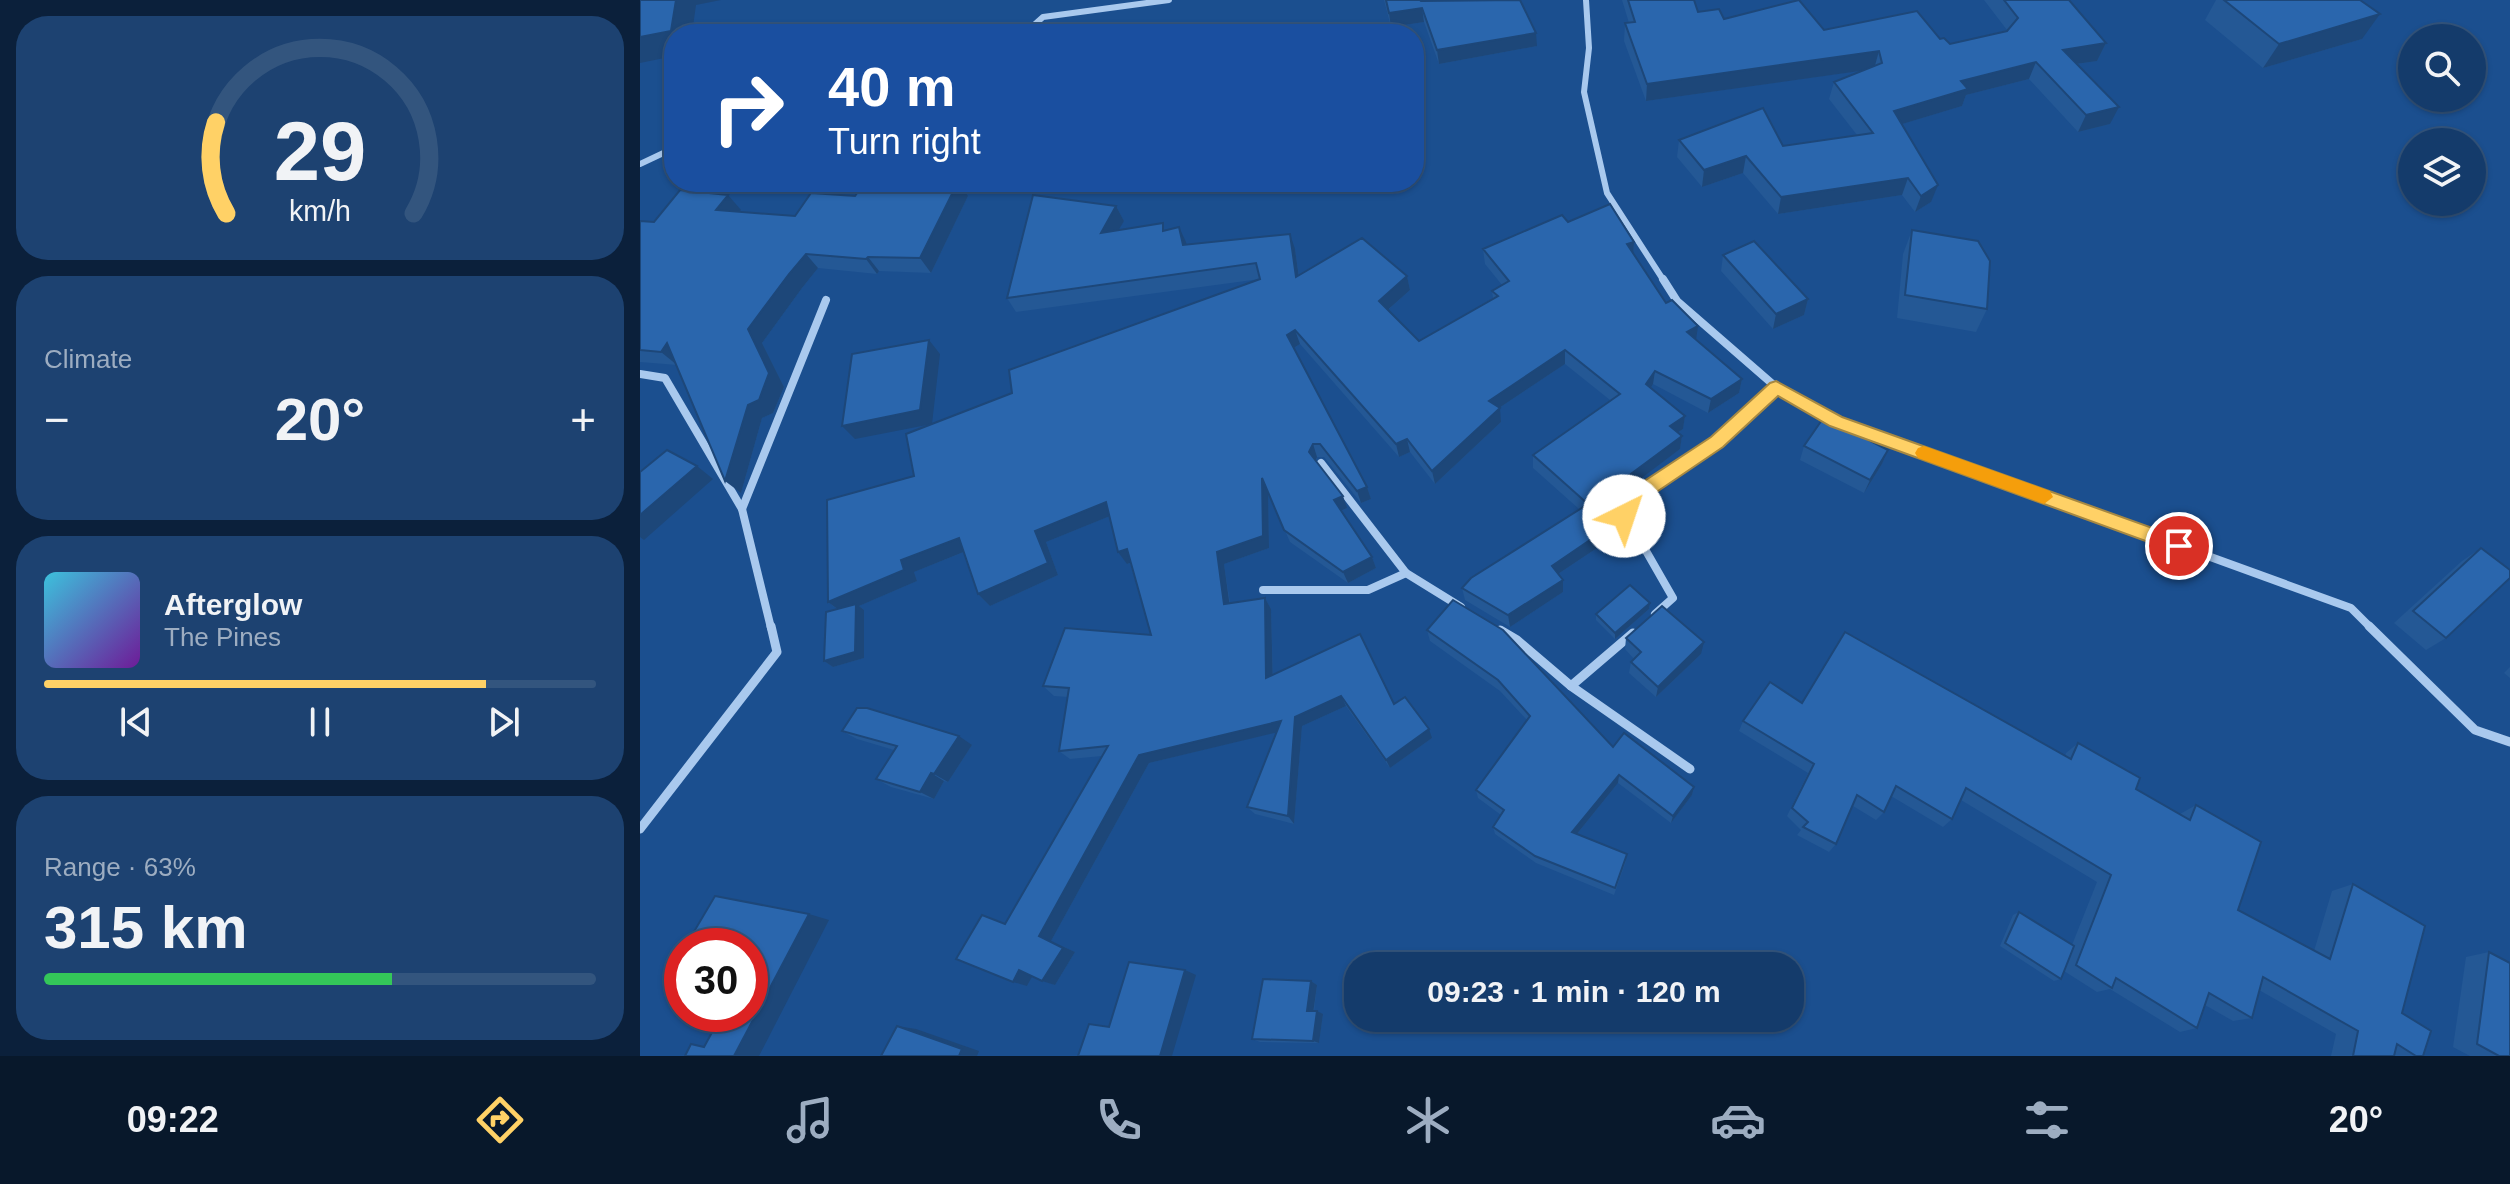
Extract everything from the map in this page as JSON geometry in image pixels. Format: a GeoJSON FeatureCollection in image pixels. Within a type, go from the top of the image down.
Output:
{"type":"FeatureCollection","features":[{"type":"Feature","properties":{"kind":"street"},"geometry":{"type":"LineString","coordinates":[[1035,24],[1043,17],[1169,0]]}},
{"type":"Feature","properties":{"kind":"street"},"geometry":{"type":"LineString","coordinates":[[1586,0],[1589,48],[1584,92],[1607,193],[1677,301],[1776,387],[1836,421],[2351,608],[2475,730],[2510,742]]}},
{"type":"Feature","properties":{"kind":"street"},"geometry":{"type":"LineString","coordinates":[[640,164],[664,153]]}},
{"type":"Feature","properties":{"kind":"street"},"geometry":{"type":"LineString","coordinates":[[742,509],[826,300]]}},
{"type":"Feature","properties":{"kind":"street"},"geometry":{"type":"LineString","coordinates":[[640,374],[665,378],[742,509],[777,652],[640,829]]}},
{"type":"Feature","properties":{"kind":"street"},"geometry":{"type":"LineString","coordinates":[[1648,621],[1673,598],[1622,509],[1717,442],[1776,387]]}},
{"type":"Feature","properties":{"kind":"street"},"geometry":{"type":"LineString","coordinates":[[1321,463],[1406,573],[1472,613]]}},
{"type":"Feature","properties":{"kind":"street"},"geometry":{"type":"LineString","coordinates":[[1263,590],[1368,590],[1406,573]]}},
{"type":"Feature","properties":{"kind":"street"},"geometry":{"type":"LineString","coordinates":[[1485,621],[1517,640],[1571,686],[1690,769]]}},
{"type":"Feature","properties":{"kind":"street"},"geometry":{"type":"LineString","coordinates":[[1571,686],[1637,630]]}},
{"type":"Feature","properties":{"kind":"building"},"geometry":{"type":"Polygon","coordinates":[[[640,0],[676,0],[672,24],[664,24],[664,32],[640,37],[640,0]]]}},
{"type":"Feature","properties":{"kind":"building"},"geometry":{"type":"Polygon","coordinates":[[[1386,0],[1520,0],[1536,33],[1437,50],[1422,8],[1389,13],[1386,0]]]}},
{"type":"Feature","properties":{"kind":"building"},"geometry":{"type":"Polygon","coordinates":[[[1628,0],[1694,0],[1698,12],[1719,9],[1724,19],[1799,0],[1824,30],[1917,11],[1940,39],[1944,38],[1950,44],[2007,31],[2018,18],[2004,0],[2069,0],[2106,43],[2063,50],[2119,107],[2086,115],[2036,62],[1961,81],[1968,89],[1894,111],[1938,185],[1921,196],[1908,178],[1781,197],[1746,156],[1704,170],[1679,140],[1763,108],[1783,146],[1873,133],[1834,82],[1882,63],[1879,51],[1647,84],[1625,23],[1635,22],[1628,0]]]}},
{"type":"Feature","properties":{"kind":"building"},"geometry":{"type":"Polygon","coordinates":[[[2224,0],[2360,0],[2380,14],[2279,44],[2224,0]]]}},
{"type":"Feature","properties":{"kind":"building"},"geometry":{"type":"Polygon","coordinates":[[[678,192],[728,195],[716,210],[795,216],[811,193],[855,196],[858,192],[953,192],[920,258],[866,259],[806,254],[789,274],[748,329],[769,373],[759,400],[748,405],[725,481],[667,343],[661,352],[640,350],[640,221],[654,222],[678,192]]]}},
{"type":"Feature","properties":{"kind":"building"},"geometry":{"type":"Polygon","coordinates":[[[1033,195],[1116,206],[1101,233],[1163,223],[1163,231],[1179,227],[1183,245],[1290,234],[1296,277],[1362,238],[1407,276],[1379,301],[1419,341],[1498,296],[1492,291],[1509,281],[1483,249],[1562,215],[1568,222],[1610,204],[1634,242],[1627,244],[1666,303],[1672,300],[1698,326],[1687,332],[1742,379],[1711,399],[1655,371],[1646,384],[1685,416],[1670,426],[1682,436],[1589,505],[1533,455],[1620,394],[1565,350],[1489,401],[1500,408],[1432,471],[1407,439],[1396,444],[1295,330],[1287,335],[1367,487],[1357,491],[1320,444],[1313,444],[1309,452],[1343,496],[1334,500],[1372,557],[1343,572],[1284,530],[1262,478],[1263,536],[1217,552],[1224,604],[1265,598],[1266,678],[1360,634],[1394,704],[1405,697],[1429,729],[1386,760],[1341,696],[1295,717],[1288,816],[1247,807],[1281,721],[1139,755],[1039,936],[1063,948],[1042,981],[1019,970],[1013,982],[956,959],[982,915],[1005,924],[1108,746],[1059,751],[1069,688],[1043,686],[1065,628],[1151,635],[1127,549],[1118,552],[1106,502],[1035,531],[1048,563],[978,594],[959,538],[901,560],[904,570],[828,602],[827,500],[914,476],[906,434],[1012,393],[1009,370],[1260,279],[1256,263],[1007,298],[1033,195]]]}},
{"type":"Feature","properties":{"kind":"building"},"geometry":{"type":"Polygon","coordinates":[[[1912,230],[1978,241],[1990,261],[1987,309],[1905,295],[1912,230]]]}},
{"type":"Feature","properties":{"kind":"building"},"geometry":{"type":"Polygon","coordinates":[[[1754,241],[1808,299],[1776,314],[1723,255],[1754,241]]]}},
{"type":"Feature","properties":{"kind":"building"},"geometry":{"type":"Polygon","coordinates":[[[929,340],[920,410],[842,426],[852,354],[929,340]]]}},
{"type":"Feature","properties":{"kind":"building"},"geometry":{"type":"Polygon","coordinates":[[[1824,417],[1888,450],[1870,480],[1804,446],[1824,417]]]}},
{"type":"Feature","properties":{"kind":"building"},"geometry":{"type":"Polygon","coordinates":[[[667,450],[697,466],[640,515],[640,472],[667,450]]]}},
{"type":"Feature","properties":{"kind":"building"},"geometry":{"type":"Polygon","coordinates":[[[1588,504],[1609,527],[1552,566],[1563,580],[1508,615],[1462,588],[1471,578],[1588,504]]]}},
{"type":"Feature","properties":{"kind":"building"},"geometry":{"type":"Polygon","coordinates":[[[2481,548],[2510,570],[2510,578],[2446,638],[2413,611],[2481,548]]]}},
{"type":"Feature","properties":{"kind":"building"},"geometry":{"type":"Polygon","coordinates":[[[1630,585],[1650,603],[1615,633],[1596,614],[1630,585]]]}},
{"type":"Feature","properties":{"kind":"building"},"geometry":{"type":"Polygon","coordinates":[[[1453,600],[1503,630],[1613,747],[1624,733],[1694,787],[1673,816],[1619,775],[1572,832],[1627,854],[1615,888],[1535,856],[1493,827],[1504,810],[1476,790],[1530,716],[1498,680],[1427,630],[1453,600]]]}},
{"type":"Feature","properties":{"kind":"building"},"geometry":{"type":"Polygon","coordinates":[[[856,604],[855,652],[824,661],[826,612],[856,604]]]}},
{"type":"Feature","properties":{"kind":"building"},"geometry":{"type":"Polygon","coordinates":[[[1662,606],[1704,642],[1658,687],[1631,662],[1641,652],[1626,638],[1662,606]]]}},
{"type":"Feature","properties":{"kind":"building"},"geometry":{"type":"Polygon","coordinates":[[[1845,632],[2071,759],[2078,743],[2140,778],[2136,789],[2190,820],[2196,805],[2261,842],[2238,910],[2330,959],[2353,884],[2425,926],[2402,1013],[2431,1031],[2423,1056],[2416,1056],[2397,1044],[2394,1056],[2353,1056],[2358,1031],[2263,977],[2252,1018],[2209,993],[2197,1028],[2116,978],[2112,988],[2076,965],[2111,875],[1966,788],[1952,819],[1896,786],[1884,812],[1857,795],[1836,844],[1803,827],[1808,822],[1792,808],[1814,764],[1743,721],[1770,682],[1802,703],[1845,632]]]}},
{"type":"Feature","properties":{"kind":"building"},"geometry":{"type":"Polygon","coordinates":[[[857,708],[867,708],[959,736],[920,792],[876,779],[897,746],[842,731],[857,708]]]}},
{"type":"Feature","properties":{"kind":"building"},"geometry":{"type":"Polygon","coordinates":[[[715,896],[809,914],[768,992],[768,928],[696,928],[715,896]]]}},
{"type":"Feature","properties":{"kind":"building"},"geometry":{"type":"Polygon","coordinates":[[[2019,912],[2074,946],[2061,979],[2005,943],[2019,912]]]}},
{"type":"Feature","properties":{"kind":"building"},"geometry":{"type":"Polygon","coordinates":[[[2489,952],[2510,963],[2510,1056],[2499,1056],[2477,1044],[2489,952]]]}},
{"type":"Feature","properties":{"kind":"building"},"geometry":{"type":"Polygon","coordinates":[[[1129,962],[1185,970],[1160,1056],[1078,1056],[1089,1024],[1109,1027],[1129,962]]]}},
{"type":"Feature","properties":{"kind":"building"},"geometry":{"type":"Polygon","coordinates":[[[1263,979],[1311,981],[1307,1011],[1317,1011],[1313,1041],[1252,1039],[1263,979]]]}},
{"type":"Feature","properties":{"kind":"building"},"geometry":{"type":"Polygon","coordinates":[[[897,1026],[962,1049],[959,1056],[881,1056],[897,1026]]]}},
{"type":"Feature","properties":{"kind":"building"},"geometry":{"type":"Polygon","coordinates":[[[712,1032],[747,1032],[734,1056],[685,1056],[691,1044],[704,1047],[712,1032]]]}},
{"type":"Feature","properties":{"kind":"slow traffic"},"geometry":{"type":"LineString","coordinates":[[1924,453],[2044,497]]}},
{"type":"Feature","properties":{"kind":"route"},"geometry":{"type":"LineString","coordinates":[[1624,516],[1622,509],[1627,503],[1717,442],[1776,387],[1836,421],[2179,546]]}}]}
